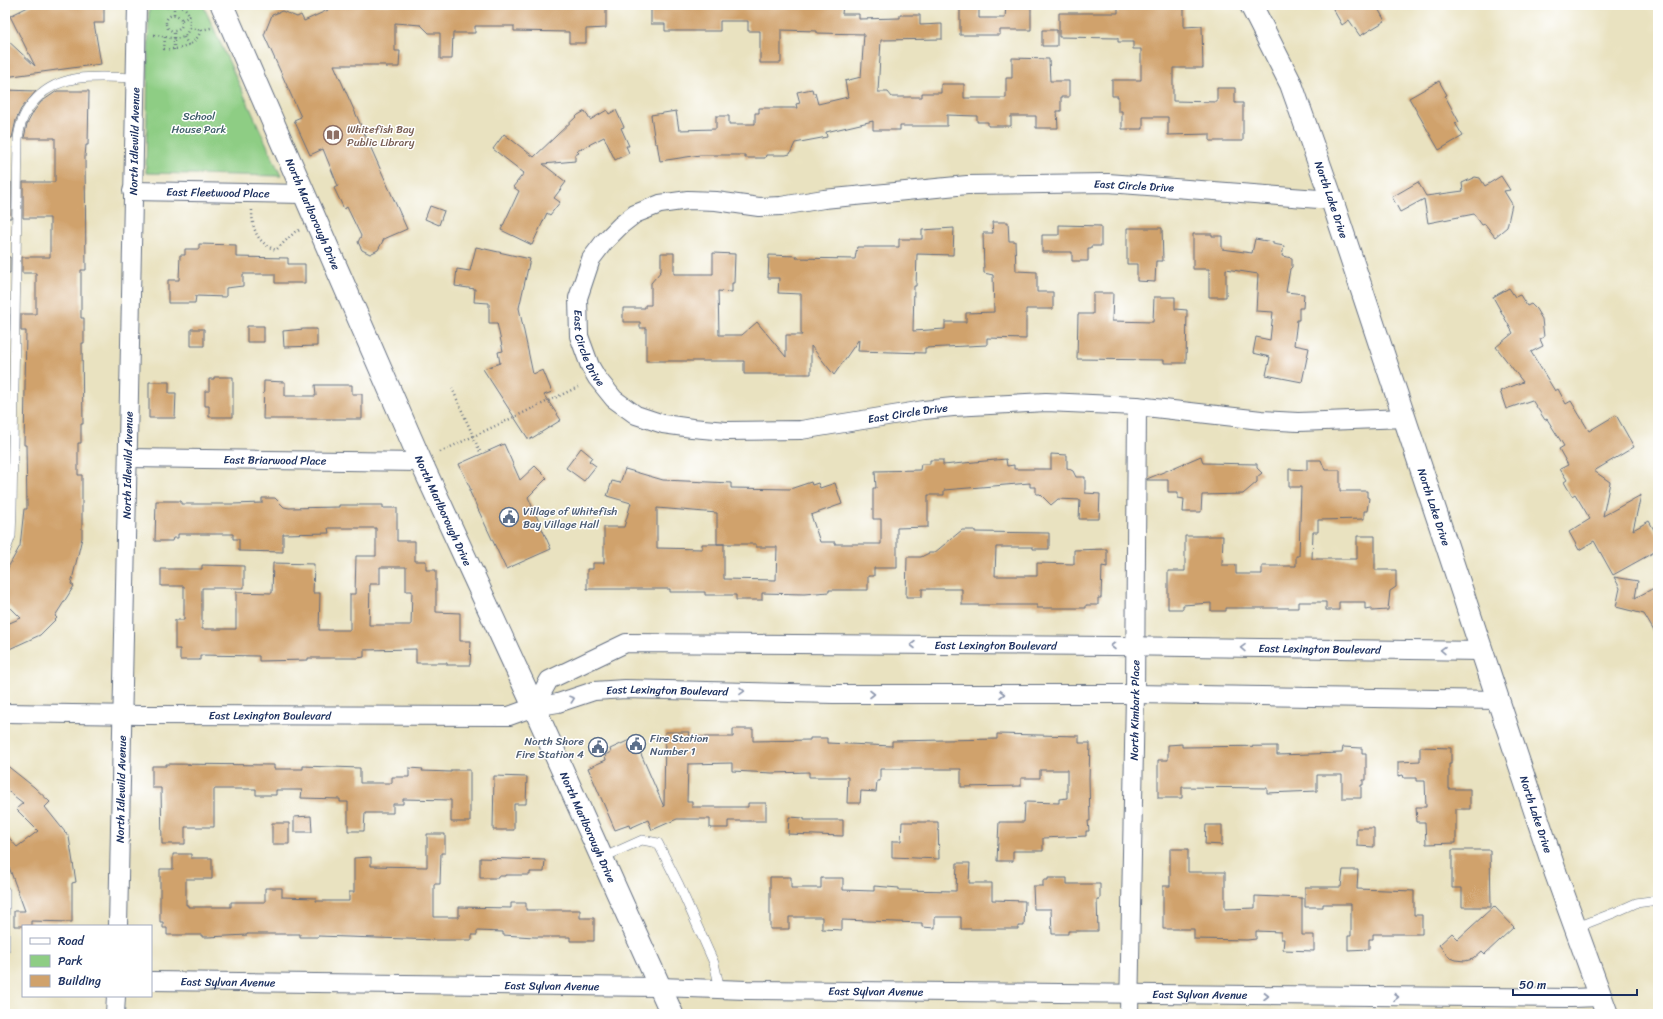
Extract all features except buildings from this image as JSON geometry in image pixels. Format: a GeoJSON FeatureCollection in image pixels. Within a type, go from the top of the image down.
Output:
{"type":"FeatureCollection","features":[{"type":"Feature","properties":{"kind":"street","name":"North Idlewild Avenue"},"geometry":{"type":"LineString","coordinates":[[118,925],[137,5]]}},
{"type":"Feature","properties":{"kind":"street","name":"North Marlborough Drive"},"geometry":{"type":"LineString","coordinates":[[222,5],[421,462],[534,707],[672,1014]]}},
{"type":"Feature","properties":{"kind":"street","name":"North Lake Drive"},"geometry":{"type":"LineString","coordinates":[[1251,5],[1291,84],[1332,200],[1556,874],[1604,1006]]}},
{"type":"Feature","properties":{"kind":"street","name":"East Circle Drive"},"geometry":{"type":"LineString","coordinates":[[1332,200],[1108,183],[967,185],[824,198],[781,206],[766,207],[716,201],[688,200],[660,204],[635,214],[621,225],[604,242],[591,260],[578,298],[578,336],[585,356],[597,378],[614,399],[636,415],[663,424],[692,428],[726,431],[793,430],[842,424],[924,410],[1046,402],[1137,406],[1261,420],[1298,422],[1405,418]]}},
{"type":"Feature","properties":{"kind":"street","name":"East Fleetwood Place"},"geometry":{"type":"LineString","coordinates":[[132,191],[304,194]]}},
{"type":"Feature","properties":{"kind":"street","name":"North Kimbark Place"},"geometry":{"type":"LineString","coordinates":[[1128,1014],[1135,694],[1137,406]]}},
{"type":"Feature","properties":{"kind":"street","name":"East Briarwood Place"},"geometry":{"type":"LineString","coordinates":[[128,458],[421,462]]}},
{"type":"Feature","properties":{"kind":"street","name":"East Lexington Boulevard"},"geometry":{"type":"LineString","coordinates":[[534,707],[549,680],[626,643],[1135,646],[1482,651]]}},
{"type":"Feature","properties":{"kind":"street","name":"East Lexington Boulevard"},"geometry":{"type":"LineString","coordinates":[[5,713],[122,715],[508,716],[534,707],[558,703],[594,691],[625,688],[833,694],[1135,694],[1499,700]]}},
{"type":"Feature","properties":{"kind":"street","name":"East Sylvan Avenue"},"geometry":{"type":"LineString","coordinates":[[152,981],[659,987],[1128,995],[1571,998],[1604,1006]]}},
{"type":"Feature","properties":{"kind":"street"},"geometry":{"type":"LineString","coordinates":[[115,1014],[116,997]]}},
{"type":"Feature","properties":{"kind":"lane"},"geometry":{"type":"LineString","coordinates":[[5,552],[11,536],[12,508],[18,147],[20,124],[28,107],[42,93],[58,82],[81,78],[136,78]]}},
{"type":"Feature","properties":{"kind":"lane"},"geometry":{"type":"LineString","coordinates":[[602,858],[642,840],[658,843],[679,885],[714,963],[720,989]]}},
{"type":"Feature","properties":{"kind":"lane"},"geometry":{"type":"LineString","coordinates":[[5,891],[5,949]]}},
{"type":"Feature","properties":{"kind":"lane"},"geometry":{"type":"LineString","coordinates":[[1575,928],[1636,903],[1658,900]]}},
{"type":"Feature","properties":{"kind":"path"},"geometry":{"type":"LineString","coordinates":[[154,35],[162,35],[174,40],[184,37],[190,28],[190,16],[182,7],[174,5],[165,8],[165,5]]}},
{"type":"Feature","properties":{"kind":"path"},"geometry":{"type":"LineString","coordinates":[[174,5],[174,14]]}},
{"type":"Feature","properties":{"kind":"path"},"geometry":{"type":"LineString","coordinates":[[174,14],[179,16],[182,20]]}},
{"type":"Feature","properties":{"kind":"path"},"geometry":{"type":"LineString","coordinates":[[174,14],[169,16],[166,23],[168,28],[174,31]]}},
{"type":"Feature","properties":{"kind":"path"},"geometry":{"type":"LineString","coordinates":[[174,31],[180,28],[182,20],[190,16]]}},
{"type":"Feature","properties":{"kind":"path"},"geometry":{"type":"LineString","coordinates":[[190,28],[201,30],[211,28]]}},
{"type":"Feature","properties":{"kind":"path"},"geometry":{"type":"LineString","coordinates":[[165,37],[164,50],[174,50],[189,46],[201,30]]}},
{"type":"Feature","properties":{"kind":"path"},"geometry":{"type":"LineString","coordinates":[[174,31],[174,50]]}},
{"type":"Feature","properties":{"kind":"path"},"geometry":{"type":"LineString","coordinates":[[184,37],[189,46]]}},
{"type":"Feature","properties":{"kind":"path"},"geometry":{"type":"LineString","coordinates":[[252,210],[252,220],[257,236],[263,244],[270,248],[276,250],[295,232],[300,230]]}},
{"type":"Feature","properties":{"kind":"path"},"geometry":{"type":"LineString","coordinates":[[440,452],[578,387]]}},
{"type":"Feature","properties":{"kind":"path"},"geometry":{"type":"LineString","coordinates":[[452,388],[481,454]]}},
{"type":"Feature","properties":{"kind":"green space","name":"School House Park"},"geometry":{"type":"Polygon","coordinates":[[[149,5],[203,5],[281,176],[146,173],[149,5]]]}},
{"type":"Feature","properties":{"kind":"place","name":"Whitefish Bay Public Library"},"geometry":{"type":"Point","coordinates":[333,135]}},
{"type":"Feature","properties":{"kind":"place","name":"Village of Whitefish Bay Village Hall"},"geometry":{"type":"Point","coordinates":[509,517]}},
{"type":"Feature","properties":{"kind":"place","name":"Fire Station Number 1"},"geometry":{"type":"Point","coordinates":[636,744]}},
{"type":"Feature","properties":{"kind":"place","name":"North Shore Fire Station 4"},"geometry":{"type":"Point","coordinates":[598,747]}}]}
